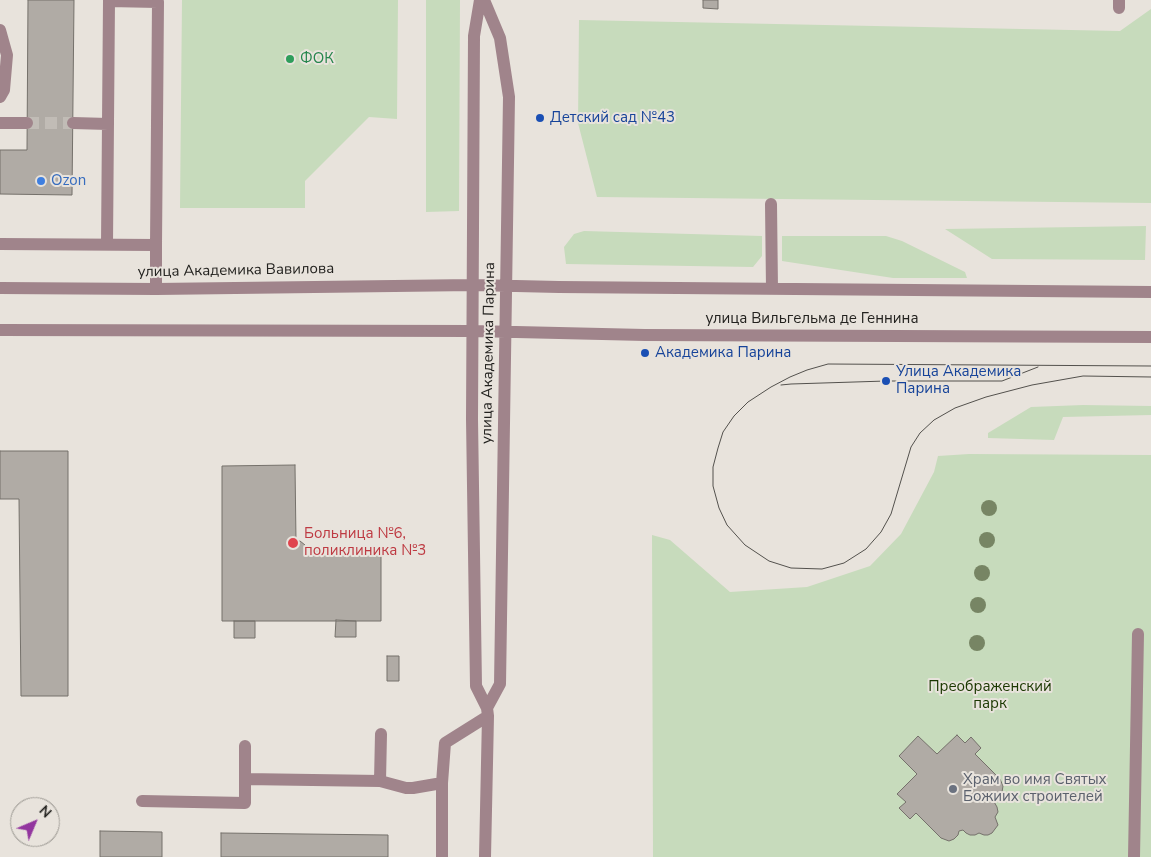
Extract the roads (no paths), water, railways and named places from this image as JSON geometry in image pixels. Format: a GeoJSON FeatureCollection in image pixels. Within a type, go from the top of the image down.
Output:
{"type":"FeatureCollection","features":[{"type":"Feature","properties":{"kind":"street","name":"улица Академика Парина"},"geometry":{"type":"LineString","coordinates":[[480,0],[474,36],[472,419],[476,686],[487,712],[485,857]]}},
{"type":"Feature","properties":{"kind":"street","name":"улица Академика Парина"},"geometry":{"type":"LineString","coordinates":[[484,0],[500,38],[509,98],[500,684],[487,712]]}},
{"type":"Feature","properties":{"kind":"street"},"geometry":{"type":"LineString","coordinates":[[107,244],[109,1],[158,2],[156,289]]}},
{"type":"Feature","properties":{"kind":"street"},"geometry":{"type":"LineString","coordinates":[[0,30],[7,55],[4,90],[0,97]]}},
{"type":"Feature","properties":{"kind":"street"},"geometry":{"type":"LineString","coordinates":[[0,123],[27,123]]}},
{"type":"Feature","properties":{"kind":"street"},"geometry":{"type":"LineString","coordinates":[[73,123],[108,124]]}},
{"type":"Feature","properties":{"kind":"street"},"geometry":{"type":"LineString","coordinates":[[771,204],[772,289]]}},
{"type":"Feature","properties":{"kind":"street"},"geometry":{"type":"LineString","coordinates":[[0,244],[156,245]]}},
{"type":"Feature","properties":{"kind":"street","name":"улица Вильгельма де Геннина"},"geometry":{"type":"LineString","coordinates":[[473,285],[506,287],[1151,292]]}},
{"type":"Feature","properties":{"kind":"street","name":"улица Академика Вавилова"},"geometry":{"type":"LineString","coordinates":[[0,288],[156,289],[473,285]]}},
{"type":"Feature","properties":{"kind":"street"},"geometry":{"type":"LineString","coordinates":[[0,330],[473,331]]}},
{"type":"Feature","properties":{"kind":"street","name":"улица Вильгельма де Геннина"},"geometry":{"type":"LineString","coordinates":[[473,331],[751,335],[1151,337]]}},
{"type":"Feature","properties":{"kind":"street"},"geometry":{"type":"LineString","coordinates":[[1134,857],[1138,634]]}},
{"type":"Feature","properties":{"kind":"street"},"geometry":{"type":"LineString","coordinates":[[442,857],[442,782],[445,743],[487,712]]}},
{"type":"Feature","properties":{"kind":"street"},"geometry":{"type":"LineString","coordinates":[[380,781],[381,734]]}},
{"type":"Feature","properties":{"kind":"street"},"geometry":{"type":"LineString","coordinates":[[142,801],[245,803],[245,746]]}},
{"type":"Feature","properties":{"kind":"street"},"geometry":{"type":"LineString","coordinates":[[245,779],[380,781],[406,788],[442,782]]}},
{"type":"Feature","properties":{"kind":"tunnel"},"geometry":{"type":"LineString","coordinates":[[27,123],[73,123]]}},
{"type":"Feature","properties":{"kind":"tram line"},"geometry":{"type":"LineString","coordinates":[[1151,366],[828,364],[807,370],[771,387],[748,402],[734,416],[723,432],[713,467],[713,486],[719,508],[727,525],[745,545],[769,561],[791,568],[822,569],[844,563],[866,549],[881,532],[891,514],[911,447],[920,433],[934,420],[955,408],[986,397],[1032,385],[1083,376],[1151,377]]}},
{"type":"Feature","properties":{"kind":"tram line"},"geometry":{"type":"LineString","coordinates":[[781,385],[886,381],[1002,381],[1038,367]]}},
{"type":"Feature","properties":{"kind":"place","name":"ФОК"},"geometry":{"type":"Point","coordinates":[290,59]}},
{"type":"Feature","properties":{"kind":"place","name":"Детский сад №43"},"geometry":{"type":"Point","coordinates":[540,118]}},
{"type":"Feature","properties":{"kind":"place","name":"Ozon"},"geometry":{"type":"Point","coordinates":[41,181]}},
{"type":"Feature","properties":{"kind":"place","name":"Академика Парина"},"geometry":{"type":"Point","coordinates":[645,353]}},
{"type":"Feature","properties":{"kind":"place","name":"Улица Академика Парина"},"geometry":{"type":"Point","coordinates":[886,381]}},
{"type":"Feature","properties":{"kind":"place","name":"Больница №6, поликлиника №3"},"geometry":{"type":"Point","coordinates":[293,543]}},
{"type":"Feature","properties":{"kind":"place","name":"Храм во имя Святых Божиих строителей"},"geometry":{"type":"Point","coordinates":[953,789]}},
{"type":"Feature","properties":{"kind":"park label","name":"Преображенский парк"},"geometry":{"type":"Point","coordinates":[990,696]}}]}
